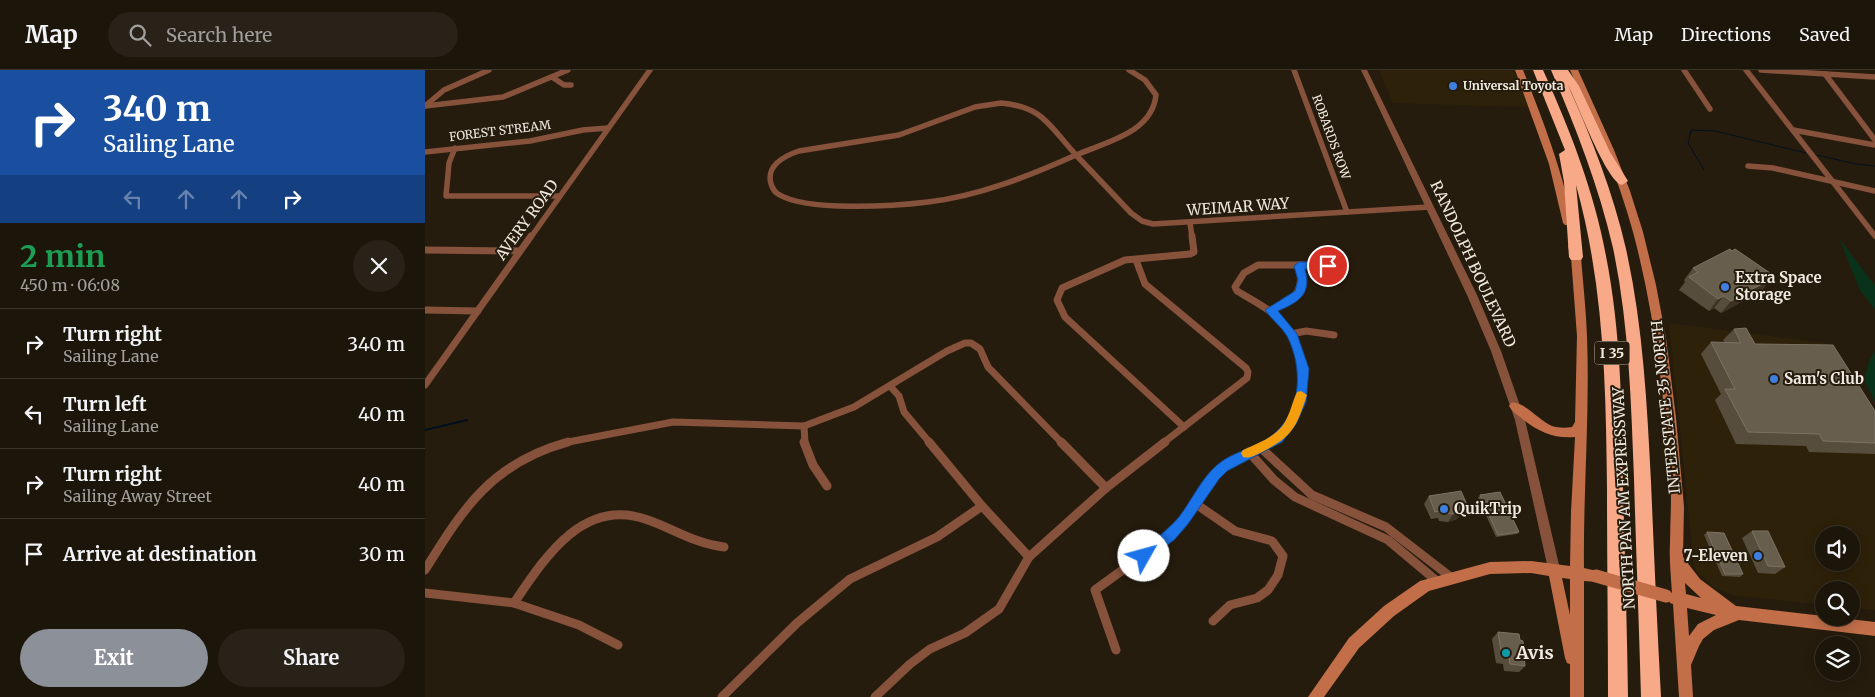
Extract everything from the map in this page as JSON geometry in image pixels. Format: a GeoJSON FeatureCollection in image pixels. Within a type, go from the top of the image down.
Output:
{"type":"FeatureCollection","features":[{"type":"Feature","properties":{"kind":"highway"},"geometry":{"type":"LineString","coordinates":[[1538,70],[1547,106],[1565,154],[1570,182],[1576,258]]}},
{"type":"Feature","properties":{"kind":"highway","name":"NORTH PAN AM EXPRESSWAY"},"geometry":{"type":"LineString","coordinates":[[1538,70],[1565,131],[1578,167],[1600,257],[1611,333],[1618,697]]}},
{"type":"Feature","properties":{"kind":"highway","name":"NORTH PAN AM EXPRESSWAY"},"geometry":{"type":"LineString","coordinates":[[1556,70],[1602,183],[1627,288],[1634,335],[1639,400],[1651,697]]}},
{"type":"Feature","properties":{"kind":"highway"},"geometry":{"type":"LineString","coordinates":[[1562,70],[1574,86],[1604,152],[1622,181]]}},
{"type":"Feature","properties":{"kind":"highway"},"geometry":{"type":"LineString","coordinates":[[1613,697],[1618,648]]}},
{"type":"Feature","properties":{"kind":"main road"},"geometry":{"type":"LineString","coordinates":[[1519,70],[1544,132],[1563,192],[1576,258],[1581,336],[1581,424],[1577,512],[1577,691]]}},
{"type":"Feature","properties":{"kind":"main road","name":"INTERSTATE 35 NORTH"},"geometry":{"type":"LineString","coordinates":[[1575,70],[1622,181],[1638,231],[1649,278],[1664,367],[1679,521],[1673,598],[1686,697]]}},
{"type":"Feature","properties":{"kind":"main road"},"geometry":{"type":"LineString","coordinates":[[1515,406],[1552,432],[1562,434],[1575,432],[1581,424]]}},
{"type":"Feature","properties":{"kind":"main road"},"geometry":{"type":"LineString","coordinates":[[1677,556],[1687,577],[1706,594],[1736,614]]}},
{"type":"Feature","properties":{"kind":"main road"},"geometry":{"type":"LineString","coordinates":[[1315,697],[1354,643],[1389,611],[1425,586],[1490,568],[1531,567],[1577,572],[1736,614],[1875,629]]}},
{"type":"Feature","properties":{"kind":"main road","name":"RANDOLPH BOULEVARD"},"geometry":{"type":"LineString","coordinates":[[1554,569],[1577,691]]}},
{"type":"Feature","properties":{"kind":"main road"},"geometry":{"type":"LineString","coordinates":[[1683,666],[1692,641],[1705,626],[1736,614]]}},
{"type":"Feature","properties":{"kind":"street"},"geometry":{"type":"LineString","coordinates":[[425,106],[444,90],[489,70]]}},
{"type":"Feature","properties":{"kind":"street"},"geometry":{"type":"LineString","coordinates":[[425,106],[503,98],[568,70]]}},
{"type":"Feature","properties":{"kind":"street","name":"AVERY ROAD"},"geometry":{"type":"LineString","coordinates":[[425,385],[650,70]]}},
{"type":"Feature","properties":{"kind":"street"},"geometry":{"type":"LineString","coordinates":[[1076,155],[1135,129],[1153,112],[1156,95],[1145,80],[1129,70]]}},
{"type":"Feature","properties":{"kind":"street","name":"ROBARDS ROW"},"geometry":{"type":"LineString","coordinates":[[1294,70],[1347,212]]}},
{"type":"Feature","properties":{"kind":"street","name":"RANDOLPH BOULEVARD"},"geometry":{"type":"LineString","coordinates":[[1363,70],[1472,295],[1496,351],[1515,406],[1537,490],[1554,569]]}},
{"type":"Feature","properties":{"kind":"street"},"geometry":{"type":"LineString","coordinates":[[1684,70],[1710,109]]}},
{"type":"Feature","properties":{"kind":"street"},"geometry":{"type":"LineString","coordinates":[[1746,70],[1875,236]]}},
{"type":"Feature","properties":{"kind":"street"},"geometry":{"type":"LineString","coordinates":[[1761,70],[1875,77]]}},
{"type":"Feature","properties":{"kind":"street"},"geometry":{"type":"LineString","coordinates":[[1825,74],[1875,140]]}},
{"type":"Feature","properties":{"kind":"street"},"geometry":{"type":"LineString","coordinates":[[552,77],[564,85],[571,86]]}},
{"type":"Feature","properties":{"kind":"street","name":"WEIMAR WAY"},"geometry":{"type":"LineString","coordinates":[[1076,155],[998,184],[930,202],[863,205],[813,203],[777,194],[770,177],[774,165],[793,152],[913,132],[939,123],[966,109],[986,104],[1015,105],[1034,110],[1043,117],[1076,155],[1134,215],[1143,222],[1155,225],[1429,207]]}},
{"type":"Feature","properties":{"kind":"street","name":"FOREST STREAM"},"geometry":{"type":"LineString","coordinates":[[425,152],[530,141],[583,130],[608,128]]}},
{"type":"Feature","properties":{"kind":"street"},"geometry":{"type":"LineString","coordinates":[[1793,130],[1875,145]]}},
{"type":"Feature","properties":{"kind":"street"},"geometry":{"type":"LineString","coordinates":[[455,148],[449,163],[446,196],[559,196]]}},
{"type":"Feature","properties":{"kind":"street"},"geometry":{"type":"LineString","coordinates":[[1748,166],[1773,168],[1875,191]]}},
{"type":"Feature","properties":{"kind":"street"},"geometry":{"type":"LineString","coordinates":[[1184,427],[1081,334],[1065,317],[1057,300],[1062,288],[1117,262],[1194,252],[1190,223]]}},
{"type":"Feature","properties":{"kind":"street"},"geometry":{"type":"LineString","coordinates":[[425,250],[520,251]]}},
{"type":"Feature","properties":{"kind":"street"},"geometry":{"type":"LineString","coordinates":[[875,697],[910,664],[930,649],[965,633],[999,609],[1029,557],[1106,488],[1247,378],[1248,372],[1246,368],[1145,284],[1136,260]]}},
{"type":"Feature","properties":{"kind":"street"},"geometry":{"type":"LineString","coordinates":[[1116,650],[1095,590],[1155,548],[1177,528],[1196,504],[1214,475],[1223,467],[1278,438],[1292,420],[1300,402],[1304,369],[1291,334],[1271,310],[1237,291],[1235,287],[1249,269],[1258,265],[1343,266]]}},
{"type":"Feature","properties":{"kind":"street"},"geometry":{"type":"LineString","coordinates":[[1271,310],[1298,294],[1302,288],[1303,280],[1299,266]]}},
{"type":"Feature","properties":{"kind":"street"},"geometry":{"type":"LineString","coordinates":[[425,310],[478,311]]}},
{"type":"Feature","properties":{"kind":"street"},"geometry":{"type":"LineString","coordinates":[[1291,334],[1306,331],[1334,335]]}},
{"type":"Feature","properties":{"kind":"street"},"geometry":{"type":"LineString","coordinates":[[425,570],[457,518],[476,495],[509,467],[542,450],[575,440],[663,423],[804,426],[854,407],[953,348],[965,343],[980,349],[988,367],[996,376],[1106,488]]}},
{"type":"Feature","properties":{"kind":"street"},"geometry":{"type":"LineString","coordinates":[[891,386],[899,396],[904,412],[982,506],[1029,557]]}},
{"type":"Feature","properties":{"kind":"street"},"geometry":{"type":"LineString","coordinates":[[804,426],[803,440],[808,460],[827,486]]}},
{"type":"Feature","properties":{"kind":"street"},"geometry":{"type":"LineString","coordinates":[[1261,448],[1312,495],[1385,527],[1452,578]]}},
{"type":"Feature","properties":{"kind":"street"},"geometry":{"type":"LineString","coordinates":[[1249,452],[1265,471],[1294,496],[1388,540],[1438,582]]}},
{"type":"Feature","properties":{"kind":"street"},"geometry":{"type":"LineString","coordinates":[[1196,504],[1235,531],[1272,541],[1283,556],[1281,572],[1267,591],[1257,598],[1234,603],[1222,610],[1213,621]]}},
{"type":"Feature","properties":{"kind":"street"},"geometry":{"type":"LineString","coordinates":[[722,697],[797,623],[850,579],[937,537],[982,506]]}},
{"type":"Feature","properties":{"kind":"street"},"geometry":{"type":"LineString","coordinates":[[514,603],[552,549],[567,535],[584,524],[603,516],[623,514],[645,518],[707,546],[724,547]]}},
{"type":"Feature","properties":{"kind":"street"},"geometry":{"type":"LineString","coordinates":[[425,593],[514,603],[579,625],[618,645]]}},
{"type":"Feature","properties":{"kind":"shaded area","name":"Universal Toyota"},"geometry":{"type":"Polygon","coordinates":[[[1379,70],[1513,70],[1528,107],[1393,103],[1379,70]]]}},
{"type":"Feature","properties":{"kind":"shaded area"},"geometry":{"type":"Polygon","coordinates":[[[1669,323],[1825,343],[1875,425],[1875,610],[1860,609],[1860,581],[1815,581],[1815,604],[1733,595],[1715,588],[1694,567],[1669,323]]]}},
{"type":"Feature","properties":{"kind":"green space"},"geometry":{"type":"Polygon","coordinates":[[[1839,238],[1875,286],[1875,310],[1860,290],[1839,238]]]}},
{"type":"Feature","properties":{"kind":"green space"},"geometry":{"type":"Polygon","coordinates":[[[1875,351],[1875,402],[1864,379],[1870,359],[1875,351]]]}},
{"type":"Feature","properties":{"kind":"building","name":"Extra Space Storage"},"geometry":{"type":"Polygon","coordinates":[[[1730,249],[1732,251],[1735,249],[1773,275],[1768,277],[1771,279],[1731,301],[1724,296],[1718,299],[1689,277],[1698,272],[1693,268],[1730,249]]]}},
{"type":"Feature","properties":{"kind":"building","name":"Sam's Club"},"geometry":{"type":"Polygon","coordinates":[[[1746,328],[1755,344],[1833,345],[1875,411],[1875,443],[1823,441],[1819,434],[1748,432],[1725,389],[1735,389],[1711,342],[1741,343],[1734,329],[1746,328]]]}},
{"type":"Feature","properties":{"kind":"building"},"geometry":{"type":"Polygon","coordinates":[[[1461,491],[1468,507],[1461,508],[1462,511],[1453,514],[1444,513],[1443,510],[1435,512],[1429,496],[1461,491]]]}},
{"type":"Feature","properties":{"kind":"building","name":"QuikTrip"},"geometry":{"type":"Polygon","coordinates":[[[1500,492],[1519,532],[1498,535],[1480,495],[1500,492]]]}},
{"type":"Feature","properties":{"kind":"building"},"geometry":{"type":"Polygon","coordinates":[[[1752,531],[1768,531],[1785,567],[1768,566],[1752,531]]]}},
{"type":"Feature","properties":{"kind":"building","name":"7-Eleven"},"geometry":{"type":"Polygon","coordinates":[[[1707,532],[1724,533],[1743,574],[1725,574],[1707,532]]]}},
{"type":"Feature","properties":{"kind":"building"},"geometry":{"type":"Polygon","coordinates":[[[1498,632],[1519,634],[1520,640],[1523,641],[1525,666],[1510,664],[1509,658],[1502,657],[1498,632]]]}},
{"type":"Feature","properties":{"kind":"waterway"},"geometry":{"type":"LineString","coordinates":[[1704,170],[1688,143],[1691,130],[1715,131],[1806,153]]}},
{"type":"Feature","properties":{"kind":"waterway"},"geometry":{"type":"LineString","coordinates":[[1817,155],[1856,164],[1875,166]]}},
{"type":"Feature","properties":{"kind":"waterway"},"geometry":{"type":"LineString","coordinates":[[425,430],[467,420]]}},
{"type":"Feature","properties":{"kind":"slow traffic"},"geometry":{"type":"LineString","coordinates":[[1247,453],[1261,448],[1284,432],[1292,420],[1301,395]]}},
{"type":"Feature","properties":{"kind":"place","name":"Universal Toyota"},"geometry":{"type":"Point","coordinates":[1453,86]}},
{"type":"Feature","properties":{"kind":"place","name":"Extra Space Storage"},"geometry":{"type":"Point","coordinates":[1725,287]}},
{"type":"Feature","properties":{"kind":"place","name":"Sam's Club"},"geometry":{"type":"Point","coordinates":[1774,379]}},
{"type":"Feature","properties":{"kind":"place","name":"QuikTrip"},"geometry":{"type":"Point","coordinates":[1444,509]}},
{"type":"Feature","properties":{"kind":"place","name":"7-Eleven"},"geometry":{"type":"Point","coordinates":[1758,556]}},
{"type":"Feature","properties":{"kind":"place","name":"Avis"},"geometry":{"type":"Point","coordinates":[1506,653]}},
{"type":"Feature","properties":{"kind":"route"},"geometry":{"type":"LineString","coordinates":[[1144,556],[1171,535],[1184,520],[1214,475],[1223,467],[1278,438],[1292,420],[1300,402],[1304,369],[1291,334],[1271,310],[1292,299],[1302,288],[1303,280],[1299,266],[1328,266]]}}]}
